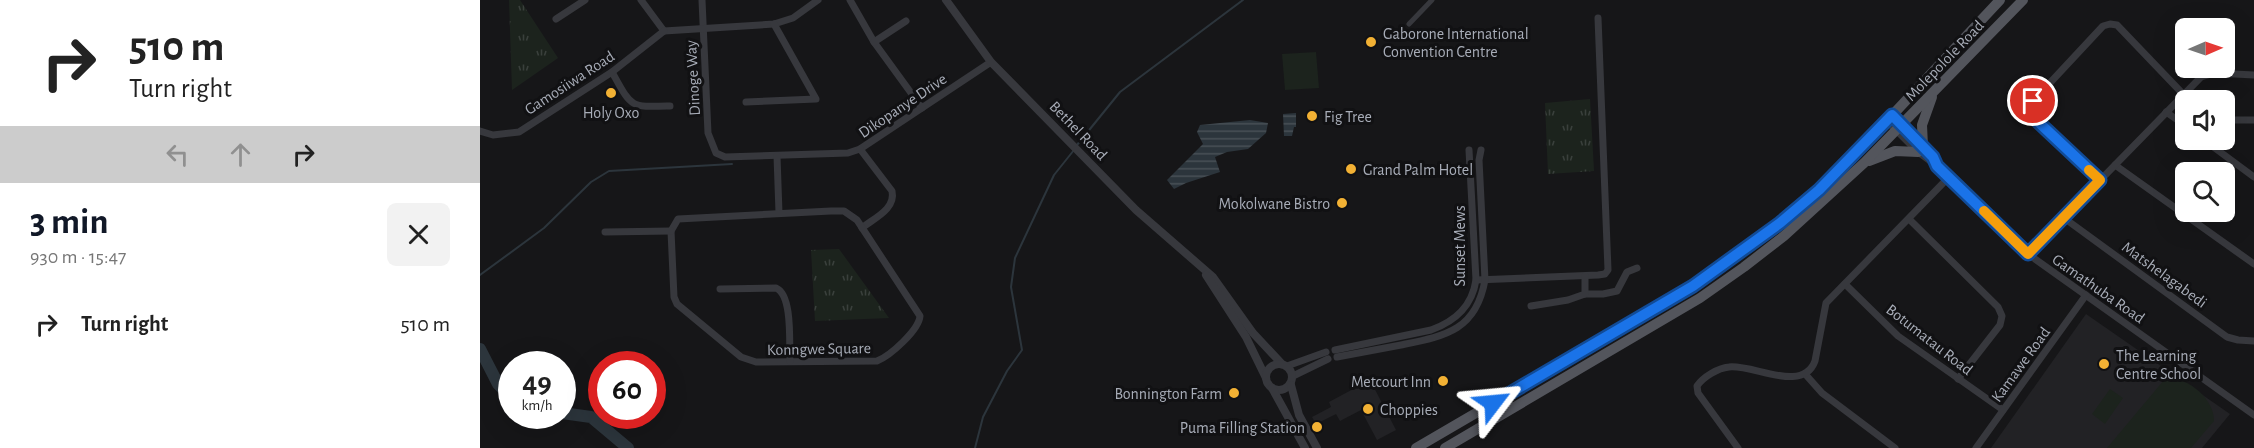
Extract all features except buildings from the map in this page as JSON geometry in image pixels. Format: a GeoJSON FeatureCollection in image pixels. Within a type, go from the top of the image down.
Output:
{"type":"FeatureCollection","features":[{"type":"Feature","properties":{"kind":"main road","name":"Molepolole Road"},"geometry":{"type":"LineString","coordinates":[[1416,448],[1693,286],[1780,223],[1819,190],[2000,0]]}},
{"type":"Feature","properties":{"kind":"main road","name":"Molepolole Road"},"geometry":{"type":"LineString","coordinates":[[1445,448],[1700,298],[1784,236],[1864,163],[2023,0]]}},
{"type":"Feature","properties":{"kind":"main road"},"geometry":{"type":"LineString","coordinates":[[1864,163],[1895,152],[1920,149],[1922,124],[1933,94]]}},
{"type":"Feature","properties":{"kind":"street"},"geometry":{"type":"LineString","coordinates":[[556,20],[585,0]]}},
{"type":"Feature","properties":{"kind":"street"},"geometry":{"type":"LineString","coordinates":[[641,0],[664,31],[774,24],[793,18],[818,0]]}},
{"type":"Feature","properties":{"kind":"street","name":"Dinoge Way"},"geometry":{"type":"LineString","coordinates":[[702,0],[708,133],[716,153]]}},
{"type":"Feature","properties":{"kind":"street"},"geometry":{"type":"LineString","coordinates":[[850,0],[874,42],[922,108]]}},
{"type":"Feature","properties":{"kind":"street","name":"Bethel Road"},"geometry":{"type":"LineString","coordinates":[[946,0],[991,62],[1136,210],[1213,277],[1253,333],[1284,365]]}},
{"type":"Feature","properties":{"kind":"street"},"geometry":{"type":"LineString","coordinates":[[1409,24],[1432,0]]}},
{"type":"Feature","properties":{"kind":"street"},"geometry":{"type":"LineString","coordinates":[[1476,280],[1585,276],[1605,274],[1608,270],[1599,18]]}},
{"type":"Feature","properties":{"kind":"street"},"geometry":{"type":"LineString","coordinates":[[874,42],[906,21]]}},
{"type":"Feature","properties":{"kind":"street"},"geometry":{"type":"LineString","coordinates":[[746,102],[816,99],[774,24]]}},
{"type":"Feature","properties":{"kind":"street"},"geometry":{"type":"LineString","coordinates":[[2100,180],[2034,118],[2031,109],[2033,101],[2103,26],[2110,24],[2116,25],[2179,90]]}},
{"type":"Feature","properties":{"kind":"street","name":"Gamosiiwa Road"},"geometry":{"type":"LineString","coordinates":[[481,132],[493,135],[519,132],[612,72],[664,31]]}},
{"type":"Feature","properties":{"kind":"street","name":"Dikopanye Drive"},"geometry":{"type":"LineString","coordinates":[[716,153],[734,158],[848,153],[860,149],[991,62]]}},
{"type":"Feature","properties":{"kind":"street"},"geometry":{"type":"LineString","coordinates":[[612,72],[624,94],[638,107],[670,106]]}},
{"type":"Feature","properties":{"kind":"street"},"geometry":{"type":"LineString","coordinates":[[2187,90],[2201,77],[2208,74],[2254,75]]}},
{"type":"Feature","properties":{"kind":"street"},"geometry":{"type":"LineString","coordinates":[[2028,254],[2175,102]]}},
{"type":"Feature","properties":{"kind":"street"},"geometry":{"type":"LineString","coordinates":[[2166,112],[2175,118]]}},
{"type":"Feature","properties":{"kind":"street","name":"Gamathuba Road"},"geometry":{"type":"LineString","coordinates":[[1889,118],[2028,254],[2254,415]]}},
{"type":"Feature","properties":{"kind":"street"},"geometry":{"type":"LineString","coordinates":[[2235,119],[2254,120]]}},
{"type":"Feature","properties":{"kind":"street"},"geometry":{"type":"LineString","coordinates":[[605,232],[671,231],[675,222],[682,217],[844,212],[851,215],[862,228],[891,206],[894,198],[892,191],[860,149]]}},
{"type":"Feature","properties":{"kind":"street","name":"Sunset Mews"},"geometry":{"type":"LineString","coordinates":[[1469,150],[1476,280],[1474,292],[1463,311],[1444,325],[1431,330],[1336,353],[1433,339],[1450,333],[1467,320],[1473,311],[1483,293],[1485,280]]}},
{"type":"Feature","properties":{"kind":"street"},"geometry":{"type":"LineString","coordinates":[[1481,150],[1479,160],[1485,280]]}},
{"type":"Feature","properties":{"kind":"street"},"geometry":{"type":"LineString","coordinates":[[2218,150],[2254,177]]}},
{"type":"Feature","properties":{"kind":"street"},"geometry":{"type":"LineString","coordinates":[[777,156],[780,213]]}},
{"type":"Feature","properties":{"kind":"street"},"geometry":{"type":"LineString","coordinates":[[2115,165],[2254,264]]}},
{"type":"Feature","properties":{"kind":"street"},"geometry":{"type":"LineString","coordinates":[[1738,448],[1698,393],[1696,386],[1701,379],[1729,367],[1794,377],[1806,375],[1815,362],[1826,303],[1949,177]]}},
{"type":"Feature","properties":{"kind":"street","name":"Matshelagabedi"},"geometry":{"type":"LineString","coordinates":[[2064,218],[2227,337],[2254,341]]}},
{"type":"Feature","properties":{"kind":"street"},"geometry":{"type":"LineString","coordinates":[[1909,219],[1998,307],[2002,316],[2000,325],[1958,379]]}},
{"type":"Feature","properties":{"kind":"street","name":"Konngwe Square"},"geometry":{"type":"LineString","coordinates":[[671,231],[674,297],[682,310],[741,357],[756,363],[877,361],[890,354],[919,324],[920,316],[862,228]]}},
{"type":"Feature","properties":{"kind":"street"},"geometry":{"type":"LineString","coordinates":[[1531,306],[1568,300],[1585,294],[1617,291],[1627,272],[1637,268]]}},
{"type":"Feature","properties":{"kind":"street","name":"Bethel Road"},"geometry":{"type":"LineString","coordinates":[[1204,269],[1208,279],[1246,337],[1266,378]]}},
{"type":"Feature","properties":{"kind":"street"},"geometry":{"type":"LineString","coordinates":[[1585,276],[1585,294]]}},
{"type":"Feature","properties":{"kind":"street","name":"Botumatau Road"},"geometry":{"type":"LineString","coordinates":[[1845,284],[1899,336],[2003,410]]}},
{"type":"Feature","properties":{"kind":"street"},"geometry":{"type":"LineString","coordinates":[[720,289],[776,288],[781,290],[788,302],[790,361]]}},
{"type":"Feature","properties":{"kind":"street","name":"Kamawe Road"},"geometry":{"type":"LineString","coordinates":[[1976,448],[2086,295]]}},
{"type":"Feature","properties":{"kind":"street"},"geometry":{"type":"LineString","coordinates":[[1272,388],[1280,391],[1327,356],[1271,368],[1266,378],[1305,448]]}},
{"type":"Feature","properties":{"kind":"street"},"geometry":{"type":"LineString","coordinates":[[1284,365],[1292,381],[1299,415],[1316,448]]}},
{"type":"Feature","properties":{"kind":"street"},"geometry":{"type":"LineString","coordinates":[[1806,375],[1822,393],[1895,448]]}},
{"type":"Feature","properties":{"kind":"street"},"geometry":{"type":"LineString","coordinates":[[1289,420],[1299,415]]}},
{"type":"Feature","properties":{"kind":"shaded area"},"geometry":{"type":"Polygon","coordinates":[[[1296,113],[1296,127],[1294,127],[1292,136],[1284,136],[1283,114],[1296,113]]]}},
{"type":"Feature","properties":{"kind":"shaded area"},"geometry":{"type":"Polygon","coordinates":[[[1250,120],[1268,123],[1266,133],[1248,149],[1227,152],[1215,157],[1220,172],[1174,189],[1167,180],[1203,144],[1197,132],[1200,125],[1250,120]]]}},
{"type":"Feature","properties":{"kind":"shaded area","name":"The Learning Centre School"},"geometry":{"type":"Polygon","coordinates":[[[2086,314],[2230,414],[2202,448],[1991,448],[2086,314]]]}},
{"type":"Feature","properties":{"kind":"shaded area","name":"Choppies"},"geometry":{"type":"Polygon","coordinates":[[[1370,380],[1396,430],[1377,440],[1361,410],[1340,421],[1336,414],[1316,424],[1312,417],[1331,407],[1329,402],[1370,380]]]}},
{"type":"Feature","properties":{"kind":"green space"},"geometry":{"type":"Polygon","coordinates":[[[509,0],[520,0],[558,58],[512,90],[509,0]]]}},
{"type":"Feature","properties":{"kind":"green space"},"geometry":{"type":"Polygon","coordinates":[[[1316,52],[1319,88],[1285,90],[1282,54],[1316,52]]]}},
{"type":"Feature","properties":{"kind":"green space"},"geometry":{"type":"Polygon","coordinates":[[[1590,99],[1594,171],[1548,174],[1545,103],[1590,99]]]}},
{"type":"Feature","properties":{"kind":"green space"},"geometry":{"type":"Polygon","coordinates":[[[839,249],[889,318],[815,321],[811,250],[839,249]]]}},
{"type":"Feature","properties":{"kind":"green space"},"geometry":{"type":"Polygon","coordinates":[[[2168,378],[2184,382],[2199,391],[2213,413],[2214,421],[2191,448],[2107,448],[2164,380],[2168,378]]]}},
{"type":"Feature","properties":{"kind":"green space"},"geometry":{"type":"Polygon","coordinates":[[[2110,389],[2123,398],[2105,424],[2092,414],[2110,389]]]}},
{"type":"Feature","properties":{"kind":"waterway"},"geometry":{"type":"LineString","coordinates":[[1077,145],[1120,92],[1243,0]]}},
{"type":"Feature","properties":{"kind":"waterway"},"geometry":{"type":"LineString","coordinates":[[975,448],[983,417],[1007,371],[1022,350],[1011,287],[1015,258],[1054,175],[1074,150]]}},
{"type":"Feature","properties":{"kind":"waterway"},"geometry":{"type":"LineString","coordinates":[[480,275],[544,228],[591,182],[609,171],[732,164]]}},
{"type":"Feature","properties":{"kind":"waterway"},"geometry":{"type":"LineString","coordinates":[[480,349],[498,384]]}},
{"type":"Feature","properties":{"kind":"waterway"},"geometry":{"type":"LineString","coordinates":[[576,415],[591,417],[628,448]]}},
{"type":"Feature","properties":{"kind":"slow traffic"},"geometry":{"type":"LineString","coordinates":[[1984,211],[2028,254],[2100,180],[2089,170]]}},
{"type":"Feature","properties":{"kind":"place","name":"Gaborone International Convention Centre"},"geometry":{"type":"Point","coordinates":[1371,42]}},
{"type":"Feature","properties":{"kind":"place","name":"Holy Oxo"},"geometry":{"type":"Point","coordinates":[611,93]}},
{"type":"Feature","properties":{"kind":"place","name":"Fig Tree"},"geometry":{"type":"Point","coordinates":[1312,116]}},
{"type":"Feature","properties":{"kind":"place","name":"Grand Palm Hotel"},"geometry":{"type":"Point","coordinates":[1351,169]}},
{"type":"Feature","properties":{"kind":"place","name":"Mokolwane Bistro"},"geometry":{"type":"Point","coordinates":[1342,203]}},
{"type":"Feature","properties":{"kind":"place","name":"The Learning Centre School"},"geometry":{"type":"Point","coordinates":[2104,364]}},
{"type":"Feature","properties":{"kind":"place","name":"Metcourt Inn"},"geometry":{"type":"Point","coordinates":[1443,381]}},
{"type":"Feature","properties":{"kind":"place","name":"Bonnington Farm"},"geometry":{"type":"Point","coordinates":[1234,393]}},
{"type":"Feature","properties":{"kind":"place","name":"Choppies"},"geometry":{"type":"Point","coordinates":[1368,409]}},
{"type":"Feature","properties":{"kind":"place","name":"Puma Filling Station"},"geometry":{"type":"Point","coordinates":[1317,427]}},
{"type":"Feature","properties":{"kind":"route"},"geometry":{"type":"LineString","coordinates":[[1493,403],[1693,286],[1780,223],[1819,190],[1892,115],[1933,157],[1937,166],[2028,254],[2100,180],[2034,118],[2031,109],[2033,101]]}}]}
